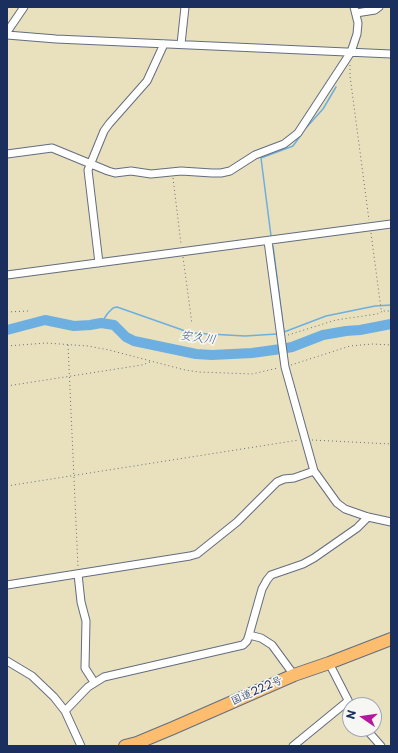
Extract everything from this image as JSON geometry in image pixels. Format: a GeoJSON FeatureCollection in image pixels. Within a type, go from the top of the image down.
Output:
{"type":"FeatureCollection","features":[{"type":"Feature","properties":{"kind":"highway","name":"国道222号"},"geometry":{"type":"LineString","coordinates":[[124,746],[136,743],[173,728],[294,675],[391,639]]}},
{"type":"Feature","properties":{"kind":"street"},"geometry":{"type":"LineString","coordinates":[[24,7],[7,34],[56,39],[391,54]]}},
{"type":"Feature","properties":{"kind":"street"},"geometry":{"type":"LineString","coordinates":[[181,44],[185,7]]}},
{"type":"Feature","properties":{"kind":"street"},"geometry":{"type":"LineString","coordinates":[[7,154],[52,148],[115,173],[131,171],[151,174],[172,171],[221,173],[230,171],[255,155],[284,144],[298,133],[351,52],[357,34],[358,23],[355,10],[375,10],[379,7]]}},
{"type":"Feature","properties":{"kind":"street"},"geometry":{"type":"LineString","coordinates":[[98,263],[88,170],[108,124],[147,81],[164,44]]}},
{"type":"Feature","properties":{"kind":"street"},"geometry":{"type":"LineString","coordinates":[[7,275],[391,224]]}},
{"type":"Feature","properties":{"kind":"street"},"geometry":{"type":"LineString","coordinates":[[268,241],[285,367],[314,471],[337,503],[345,509],[368,517],[391,522]]}},
{"type":"Feature","properties":{"kind":"street"},"geometry":{"type":"LineString","coordinates":[[7,585],[197,554],[237,522],[277,482],[314,471]]}},
{"type":"Feature","properties":{"kind":"street"},"geometry":{"type":"LineString","coordinates":[[65,711],[88,687],[104,676],[243,645],[247,641],[262,589],[271,575],[303,564],[314,558],[357,528],[368,517]]}},
{"type":"Feature","properties":{"kind":"street"},"geometry":{"type":"LineString","coordinates":[[78,574],[81,602],[86,620],[85,668],[94,682]]}},
{"type":"Feature","properties":{"kind":"street"},"geometry":{"type":"LineString","coordinates":[[249,634],[261,638],[272,645],[294,675]]}},
{"type":"Feature","properties":{"kind":"street"},"geometry":{"type":"LineString","coordinates":[[7,661],[32,676],[54,697],[65,711],[81,746]]}},
{"type":"Feature","properties":{"kind":"street"},"geometry":{"type":"LineString","coordinates":[[329,663],[346,697]]}},
{"type":"Feature","properties":{"kind":"street"},"geometry":{"type":"LineString","coordinates":[[293,746],[342,708]]}},
{"type":"Feature","properties":{"kind":"path"},"geometry":{"type":"LineString","coordinates":[[351,52],[350,76],[380,303],[381,309],[384,311]]}},
{"type":"Feature","properties":{"kind":"path"},"geometry":{"type":"LineString","coordinates":[[172,171],[192,324]]}},
{"type":"Feature","properties":{"kind":"path"},"geometry":{"type":"LineString","coordinates":[[7,312],[28,310]]}},
{"type":"Feature","properties":{"kind":"path"},"geometry":{"type":"LineString","coordinates":[[281,337],[336,320],[391,311]]}},
{"type":"Feature","properties":{"kind":"path"},"geometry":{"type":"LineString","coordinates":[[7,346],[46,343],[68,345],[109,350],[185,370],[252,374],[285,367],[350,346],[372,344],[391,345]]}},
{"type":"Feature","properties":{"kind":"path"},"geometry":{"type":"LineString","coordinates":[[68,345],[78,574]]}},
{"type":"Feature","properties":{"kind":"path"},"geometry":{"type":"LineString","coordinates":[[7,386],[142,365],[151,361]]}},
{"type":"Feature","properties":{"kind":"path"},"geometry":{"type":"LineString","coordinates":[[7,486],[306,439],[391,444]]}},
{"type":"Feature","properties":{"kind":"waterway"},"geometry":{"type":"LineString","coordinates":[[304,130],[323,109],[336,87]]}},
{"type":"Feature","properties":{"kind":"waterway"},"geometry":{"type":"LineString","coordinates":[[271,236],[261,158],[293,146],[301,135]]}},
{"type":"Feature","properties":{"kind":"waterway"},"geometry":{"type":"LineString","coordinates":[[273,246],[284,332],[326,316],[375,306],[391,305]]}},
{"type":"Feature","properties":{"kind":"waterway"},"geometry":{"type":"LineString","coordinates":[[101,323],[108,313],[113,308],[117,307],[191,333],[245,336],[277,334]]}},
{"type":"Feature","properties":{"kind":"waterway","name":"安久川"},"geometry":{"type":"LineString","coordinates":[[7,330],[45,320],[74,326],[101,323],[114,325],[126,337],[134,341],[196,354],[212,355],[252,353],[281,349],[292,347],[323,335],[391,324]]}}]}
